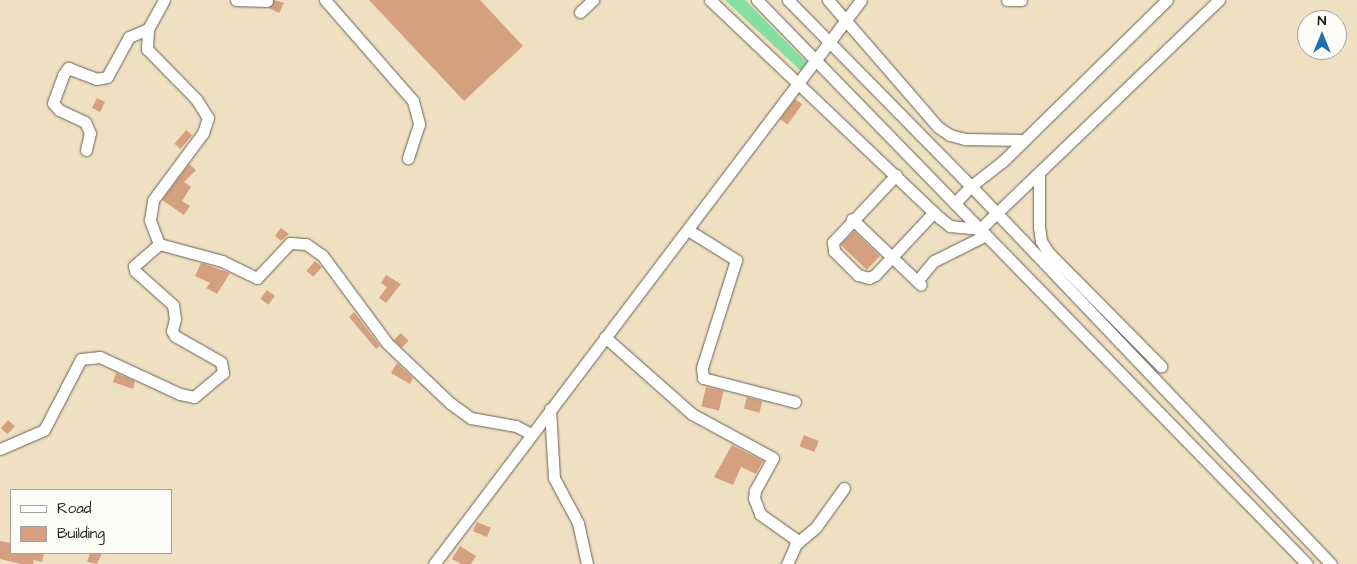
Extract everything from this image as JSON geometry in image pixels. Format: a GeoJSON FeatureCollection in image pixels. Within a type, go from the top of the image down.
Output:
{"type":"FeatureCollection","features":[{"type":"Feature","properties":{"kind":"street"},"geometry":{"type":"LineString","coordinates":[[159,244],[150,220],[153,200],[203,133],[208,118],[196,99],[148,49],[148,29],[164,0]]}},
{"type":"Feature","properties":{"kind":"street"},"geometry":{"type":"LineString","coordinates":[[236,0],[267,1]]}},
{"type":"Feature","properties":{"kind":"street"},"geometry":{"type":"LineString","coordinates":[[325,0],[413,102],[418,124],[408,158]]}},
{"type":"Feature","properties":{"kind":"street"},"geometry":{"type":"LineString","coordinates":[[580,12],[594,0]]}},
{"type":"Feature","properties":{"kind":"street"},"geometry":{"type":"LineString","coordinates":[[710,0],[950,226],[983,232]]}},
{"type":"Feature","properties":{"kind":"street"},"geometry":{"type":"LineString","coordinates":[[757,0],[1307,564]]}},
{"type":"Feature","properties":{"kind":"street"},"geometry":{"type":"LineString","coordinates":[[788,0],[997,213],[1331,564]]}},
{"type":"Feature","properties":{"kind":"street"},"geometry":{"type":"LineString","coordinates":[[828,0],[938,127],[950,136],[1023,140]]}},
{"type":"Feature","properties":{"kind":"street"},"geometry":{"type":"LineString","coordinates":[[434,564],[550,409],[817,61],[861,0]]}},
{"type":"Feature","properties":{"kind":"street"},"geometry":{"type":"LineString","coordinates":[[1007,0],[1021,0]]}},
{"type":"Feature","properties":{"kind":"street"},"geometry":{"type":"LineString","coordinates":[[955,203],[971,186],[1023,140],[1167,0]]}},
{"type":"Feature","properties":{"kind":"street"},"geometry":{"type":"LineString","coordinates":[[852,219],[919,283],[934,261],[983,232],[997,213],[1219,0]]}},
{"type":"Feature","properties":{"kind":"street"},"geometry":{"type":"LineString","coordinates":[[86,150],[89,127],[53,103],[63,75],[68,68],[96,79],[107,77],[129,37],[148,29]]}},
{"type":"Feature","properties":{"kind":"street"},"geometry":{"type":"LineString","coordinates":[[1040,173],[1039,227],[1041,241],[1048,252],[1161,366]]}},
{"type":"Feature","properties":{"kind":"street"},"geometry":{"type":"LineString","coordinates":[[896,175],[835,237],[832,246],[858,275],[870,278],[892,258],[934,212]]}},
{"type":"Feature","properties":{"kind":"street"},"geometry":{"type":"LineString","coordinates":[[688,230],[736,260],[702,368],[703,378],[795,402]]}},
{"type":"Feature","properties":{"kind":"street"},"geometry":{"type":"LineString","coordinates":[[159,244],[222,261],[257,278],[290,243],[306,244],[322,255],[387,343],[450,403],[476,420],[516,426],[531,434]]}},
{"type":"Feature","properties":{"kind":"street"},"geometry":{"type":"LineString","coordinates":[[0,449],[44,430],[81,359],[100,357],[180,394],[194,397],[223,373],[221,362],[175,336],[172,331],[175,319],[172,306],[135,271],[137,260],[159,244]]}},
{"type":"Feature","properties":{"kind":"street"},"geometry":{"type":"LineString","coordinates":[[605,337],[692,414],[773,458],[755,491],[756,507],[760,514],[790,532],[796,544]]}},
{"type":"Feature","properties":{"kind":"street"},"geometry":{"type":"LineString","coordinates":[[550,409],[554,478],[578,524],[587,564]]}},
{"type":"Feature","properties":{"kind":"street"},"geometry":{"type":"LineString","coordinates":[[787,564],[796,544],[816,527],[844,488]]}},
{"type":"Feature","properties":{"kind":"green space"},"geometry":{"type":"Polygon","coordinates":[[[725,0],[745,0],[808,64],[801,71],[725,0]]]}},
{"type":"Feature","properties":{"kind":"building"},"geometry":{"type":"Polygon","coordinates":[[[274,0],[284,3],[279,13],[269,8],[274,0]]]}},
{"type":"Feature","properties":{"kind":"building"},"geometry":{"type":"Polygon","coordinates":[[[369,0],[480,0],[523,46],[464,101],[369,0]]]}},
{"type":"Feature","properties":{"kind":"building"},"geometry":{"type":"Polygon","coordinates":[[[97,98],[105,102],[100,112],[92,108],[97,98]]]}},
{"type":"Feature","properties":{"kind":"building"},"geometry":{"type":"Polygon","coordinates":[[[795,99],[802,104],[788,125],[780,119],[795,99]]]}},
{"type":"Feature","properties":{"kind":"building"},"geometry":{"type":"Polygon","coordinates":[[[186,130],[192,135],[181,149],[174,144],[186,130]]]}},
{"type":"Feature","properties":{"kind":"building"},"geometry":{"type":"Polygon","coordinates":[[[189,164],[196,170],[184,182],[191,187],[182,201],[190,206],[184,215],[162,200],[189,164]]]}},
{"type":"Feature","properties":{"kind":"building"},"geometry":{"type":"Polygon","coordinates":[[[281,228],[289,234],[281,241],[275,236],[281,228]]]}},
{"type":"Feature","properties":{"kind":"building"},"geometry":{"type":"Polygon","coordinates":[[[854,231],[880,256],[867,270],[841,245],[854,231]]]}},
{"type":"Feature","properties":{"kind":"building"},"geometry":{"type":"Polygon","coordinates":[[[315,261],[322,267],[313,277],[306,271],[315,261]]]}},
{"type":"Feature","properties":{"kind":"building"},"geometry":{"type":"Polygon","coordinates":[[[201,263],[230,273],[217,294],[206,288],[210,283],[195,276],[201,263]]]}},
{"type":"Feature","properties":{"kind":"building"},"geometry":{"type":"Polygon","coordinates":[[[386,275],[401,284],[386,303],[379,298],[387,287],[381,283],[386,275]]]}},
{"type":"Feature","properties":{"kind":"building"},"geometry":{"type":"Polygon","coordinates":[[[267,290],[275,296],[268,305],[260,299],[267,290]]]}},
{"type":"Feature","properties":{"kind":"building"},"geometry":{"type":"Polygon","coordinates":[[[354,312],[380,346],[376,349],[349,317],[354,312]]]}},
{"type":"Feature","properties":{"kind":"building"},"geometry":{"type":"Polygon","coordinates":[[[401,333],[409,341],[402,348],[394,340],[401,333]]]}},
{"type":"Feature","properties":{"kind":"building"},"geometry":{"type":"Polygon","coordinates":[[[397,363],[413,378],[410,384],[391,373],[397,363]]]}},
{"type":"Feature","properties":{"kind":"building"},"geometry":{"type":"Polygon","coordinates":[[[116,373],[135,381],[133,389],[113,382],[116,373]]]}},
{"type":"Feature","properties":{"kind":"building"},"geometry":{"type":"Polygon","coordinates":[[[706,387],[724,391],[719,411],[702,406],[706,387]]]}},
{"type":"Feature","properties":{"kind":"building"},"geometry":{"type":"Polygon","coordinates":[[[747,397],[762,401],[759,413],[744,409],[747,397]]]}},
{"type":"Feature","properties":{"kind":"building"},"geometry":{"type":"Polygon","coordinates":[[[8,420],[15,426],[8,434],[1,428],[8,420]]]}},
{"type":"Feature","properties":{"kind":"building"},"geometry":{"type":"Polygon","coordinates":[[[804,435],[819,441],[814,452],[800,446],[804,435]]]}},
{"type":"Feature","properties":{"kind":"building"},"geometry":{"type":"Polygon","coordinates":[[[732,445],[763,461],[756,474],[741,467],[733,485],[714,477],[732,445]]]}},
{"type":"Feature","properties":{"kind":"building"},"geometry":{"type":"Polygon","coordinates":[[[477,522],[491,528],[487,537],[473,531],[477,522]]]}},
{"type":"Feature","properties":{"kind":"building"},"geometry":{"type":"Polygon","coordinates":[[[0,541],[10,543],[10,554],[44,554],[42,562],[34,560],[33,564],[21,564],[0,559],[0,541]]]}},
{"type":"Feature","properties":{"kind":"building"},"geometry":{"type":"Polygon","coordinates":[[[460,546],[476,556],[471,564],[461,564],[452,559],[460,546]]]}},
{"type":"Feature","properties":{"kind":"building"},"geometry":{"type":"Polygon","coordinates":[[[90,554],[102,554],[97,564],[87,562],[90,554]]]}}]}
